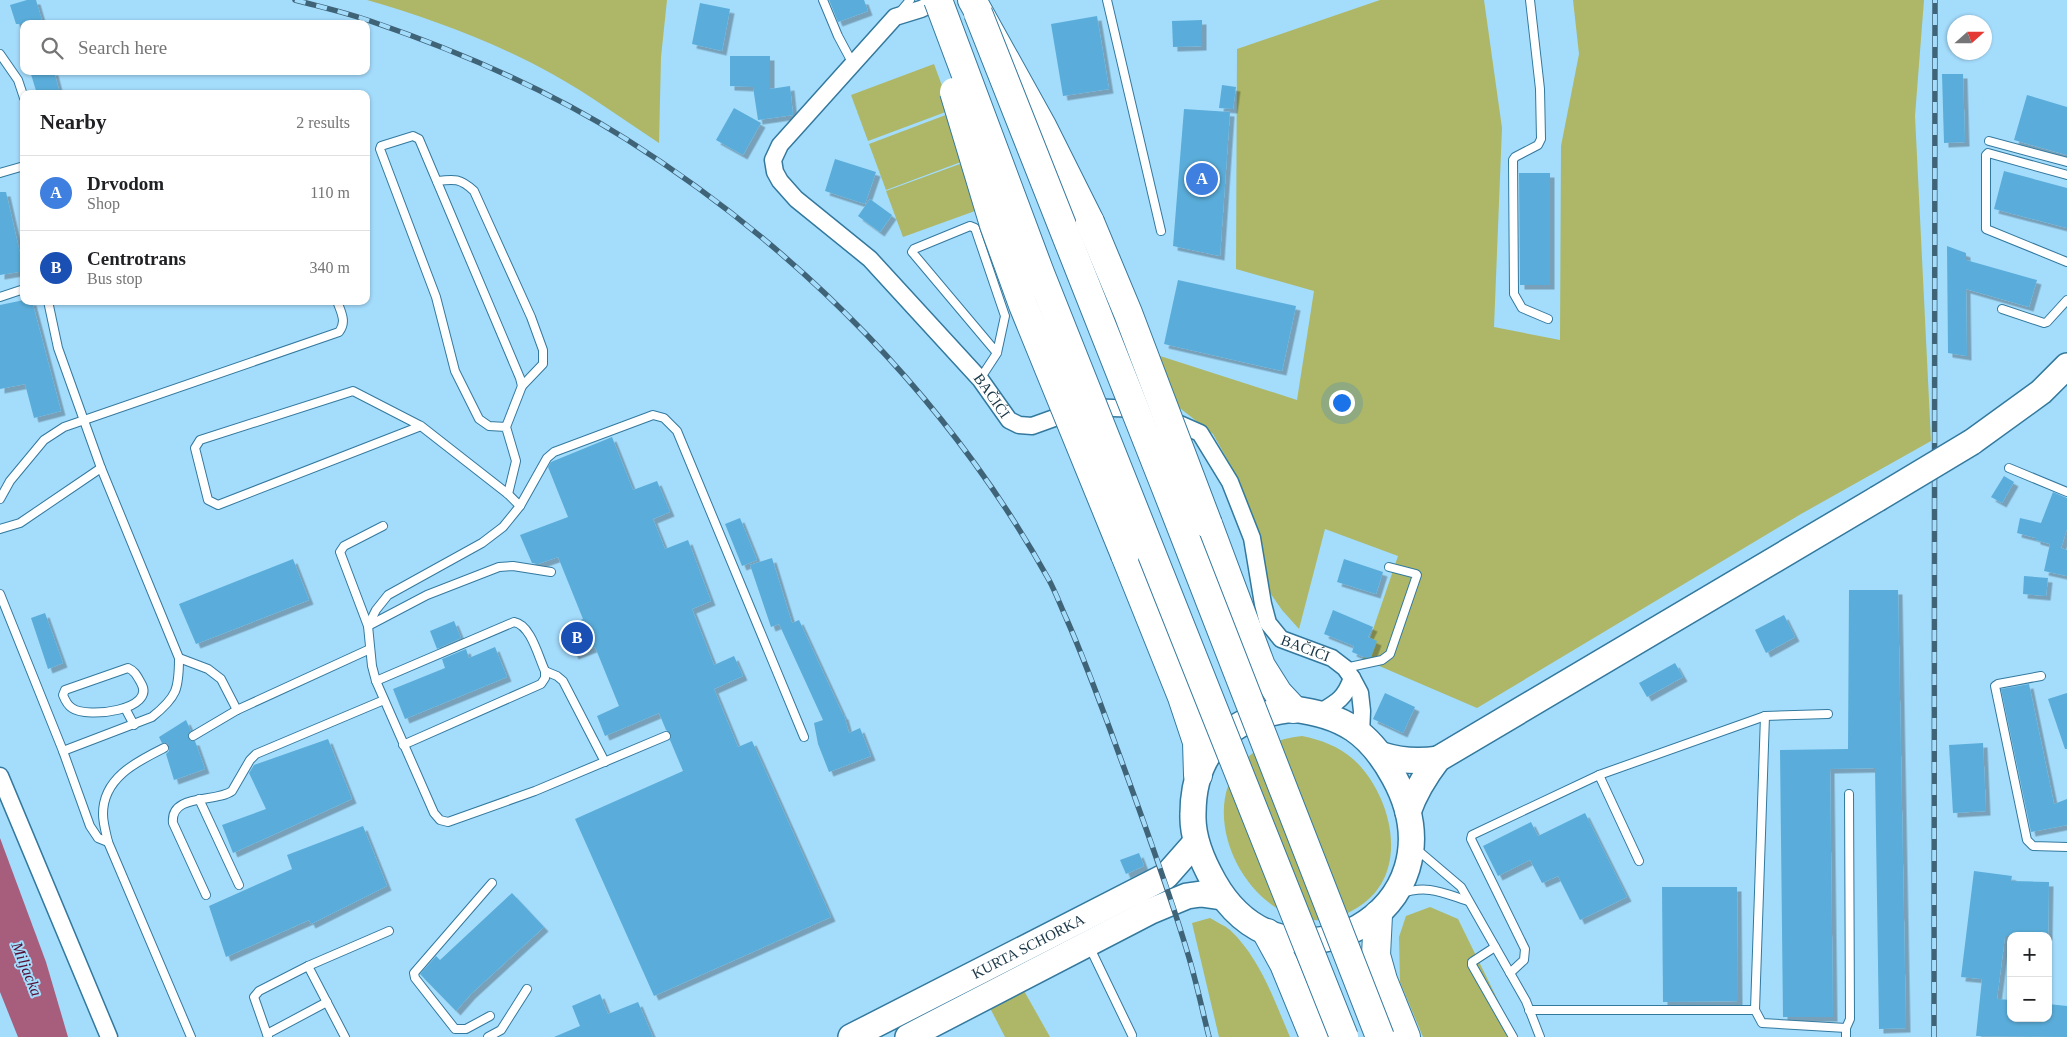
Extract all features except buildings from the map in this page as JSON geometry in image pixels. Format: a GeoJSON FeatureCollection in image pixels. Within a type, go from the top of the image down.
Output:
{"type":"FeatureCollection","features":[{"type":"Feature","properties":{"kind":"highway"},"geometry":{"type":"LineString","coordinates":[[939,0],[1040,273],[1344,1037]]}},
{"type":"Feature","properties":{"kind":"highway"},"geometry":{"type":"LineString","coordinates":[[975,6],[1042,126],[1090,222],[1128,313],[1261,666],[1278,693],[1293,709]]}},
{"type":"Feature","properties":{"kind":"highway"},"geometry":{"type":"LineString","coordinates":[[975,6],[1380,1037]]}},
{"type":"Feature","properties":{"kind":"highway"},"geometry":{"type":"LineString","coordinates":[[907,9],[941,48],[994,225],[1023,305],[1182,696],[1197,742],[1198,775]]}},
{"type":"Feature","properties":{"kind":"highway"},"geometry":{"type":"LineString","coordinates":[[1386,906],[1376,955],[1383,980],[1406,1037]]}},
{"type":"Feature","properties":{"kind":"highway"},"geometry":{"type":"LineString","coordinates":[[1267,933],[1284,964],[1314,1037]]}},
{"type":"Feature","properties":{"kind":"main road"},"geometry":{"type":"LineString","coordinates":[[1408,812],[1415,793],[1425,775],[1438,760],[1972,442],[2041,392],[2067,366]]}},
{"type":"Feature","properties":{"kind":"main road"},"geometry":{"type":"LineString","coordinates":[[1293,709],[1319,713],[1361,734],[1382,755],[1398,786],[1408,812],[1412,846],[1405,874],[1386,906],[1358,928],[1346,933],[1316,940],[1292,940],[1267,933],[1237,912],[1222,897],[1207,869],[1196,842],[1192,821],[1193,797],[1198,775],[1209,753],[1226,734],[1246,721],[1269,712],[1293,709]]}},
{"type":"Feature","properties":{"kind":"main road"},"geometry":{"type":"LineString","coordinates":[[1382,755],[1410,761],[1438,760]]}},
{"type":"Feature","properties":{"kind":"main road","name":"KURTA SCHORKA"},"geometry":{"type":"LineString","coordinates":[[850,1037],[1166,876],[1196,842]]}},
{"type":"Feature","properties":{"kind":"main road","name":"KURTA SCHORKA"},"geometry":{"type":"LineString","coordinates":[[908,1037],[1151,912],[1187,896],[1201,894],[1222,897]]}},
{"type":"Feature","properties":{"kind":"street"},"geometry":{"type":"LineString","coordinates":[[907,9],[922,9],[939,0]]}},
{"type":"Feature","properties":{"kind":"street","name":"BAČIĆI"},"geometry":{"type":"LineString","coordinates":[[907,9],[853,64],[780,145],[773,160],[775,172],[780,181],[796,200],[870,259],[980,379],[1009,420],[1019,425],[1032,426],[1085,407],[1146,409],[1200,432],[1230,482],[1252,538],[1268,623],[1281,639],[1332,658],[1349,673]]}},
{"type":"Feature","properties":{"kind":"street"},"geometry":{"type":"LineString","coordinates":[[1319,713],[1333,705],[1346,693],[1349,673]]}},
{"type":"Feature","properties":{"kind":"street"},"geometry":{"type":"LineString","coordinates":[[1349,673],[1360,693],[1361,734]]}},
{"type":"Feature","properties":{"kind":"street"},"geometry":{"type":"LineString","coordinates":[[0,776],[109,1037]]}},
{"type":"Feature","properties":{"kind":"lane"},"geometry":{"type":"LineString","coordinates":[[823,0],[838,36],[853,64]]}},
{"type":"Feature","properties":{"kind":"lane"},"geometry":{"type":"LineString","coordinates":[[898,0],[907,9]]}},
{"type":"Feature","properties":{"kind":"lane","name":"BAČIĆI"},"geometry":{"type":"LineString","coordinates":[[907,9],[910,0]]}},
{"type":"Feature","properties":{"kind":"lane"},"geometry":{"type":"LineString","coordinates":[[1107,0],[1161,231]]}},
{"type":"Feature","properties":{"kind":"lane"},"geometry":{"type":"LineString","coordinates":[[1530,0],[1540,89],[1541,139],[1538,145],[1515,157],[1513,160],[1514,294],[1522,308],[1548,319]]}},
{"type":"Feature","properties":{"kind":"lane"},"geometry":{"type":"LineString","coordinates":[[0,54],[18,80],[21,90]]}},
{"type":"Feature","properties":{"kind":"lane"},"geometry":{"type":"LineString","coordinates":[[506,427],[489,426],[479,419],[455,371],[436,297],[380,149],[381,146],[414,136],[419,139],[522,386]]}},
{"type":"Feature","properties":{"kind":"lane"},"geometry":{"type":"LineString","coordinates":[[1989,141],[2067,162]]}},
{"type":"Feature","properties":{"kind":"lane"},"geometry":{"type":"LineString","coordinates":[[2067,175],[1988,153],[1986,155],[1986,230],[2067,262]]}},
{"type":"Feature","properties":{"kind":"lane"},"geometry":{"type":"LineString","coordinates":[[0,173],[20,167]]}},
{"type":"Feature","properties":{"kind":"lane"},"geometry":{"type":"LineString","coordinates":[[436,181],[453,179],[464,182],[474,191],[531,317],[543,350],[543,364],[522,386],[506,427],[516,461],[508,494]]}},
{"type":"Feature","properties":{"kind":"lane"},"geometry":{"type":"LineString","coordinates":[[980,379],[997,353],[1005,316],[975,228],[970,226],[914,249],[912,252],[997,353]]}},
{"type":"Feature","properties":{"kind":"lane"},"geometry":{"type":"LineString","coordinates":[[0,297],[20,291]]}},
{"type":"Feature","properties":{"kind":"lane"},"geometry":{"type":"LineString","coordinates":[[2002,309],[2044,323],[2067,300]]}},
{"type":"Feature","properties":{"kind":"lane"},"geometry":{"type":"LineString","coordinates":[[49,305],[58,348],[101,468],[179,658],[179,683],[174,695],[163,709],[152,718],[63,751]]}},
{"type":"Feature","properties":{"kind":"lane"},"geometry":{"type":"LineString","coordinates":[[0,499],[10,481],[44,440],[64,427],[339,332],[344,322],[338,305]]}},
{"type":"Feature","properties":{"kind":"lane"},"geometry":{"type":"LineString","coordinates":[[421,426],[218,506],[208,500],[195,448],[200,440],[353,391],[421,426],[508,494],[520,506]]}},
{"type":"Feature","properties":{"kind":"lane"},"geometry":{"type":"LineString","coordinates":[[368,626],[376,610],[388,595],[482,543],[503,527],[520,506],[538,470],[554,452],[653,415],[664,418],[676,431],[804,737]]}},
{"type":"Feature","properties":{"kind":"lane"},"geometry":{"type":"LineString","coordinates":[[0,529],[26,519],[101,468]]}},
{"type":"Feature","properties":{"kind":"lane"},"geometry":{"type":"LineString","coordinates":[[2009,468],[2067,492]]}},
{"type":"Feature","properties":{"kind":"lane"},"geometry":{"type":"LineString","coordinates":[[383,526],[344,546],[340,552],[368,626],[376,681],[403,745],[434,812],[440,820],[448,822],[535,791],[666,736]]}},
{"type":"Feature","properties":{"kind":"lane"},"geometry":{"type":"LineString","coordinates":[[368,626],[427,595],[499,567],[513,566],[551,572]]}},
{"type":"Feature","properties":{"kind":"lane"},"geometry":{"type":"LineString","coordinates":[[1349,673],[1382,660],[1390,654],[1417,575],[1389,567]]}},
{"type":"Feature","properties":{"kind":"lane"},"geometry":{"type":"LineString","coordinates":[[0,594],[63,751],[90,826],[98,838],[108,842]]}},
{"type":"Feature","properties":{"kind":"lane"},"geometry":{"type":"LineString","coordinates":[[376,681],[514,622],[526,629],[545,671],[541,684],[403,745]]}},
{"type":"Feature","properties":{"kind":"lane"},"geometry":{"type":"LineString","coordinates":[[193,736],[237,710],[370,649]]}},
{"type":"Feature","properties":{"kind":"lane"},"geometry":{"type":"LineString","coordinates":[[179,658],[208,669],[221,679],[237,710]]}},
{"type":"Feature","properties":{"kind":"lane"},"geometry":{"type":"LineString","coordinates":[[128,668],[133,671],[144,688],[144,694],[141,699],[125,708],[108,712],[84,712],[73,709],[65,701],[63,695],[66,690],[128,668]]}},
{"type":"Feature","properties":{"kind":"lane"},"geometry":{"type":"LineString","coordinates":[[545,671],[563,681],[605,762]]}},
{"type":"Feature","properties":{"kind":"lane"},"geometry":{"type":"LineString","coordinates":[[2041,676],[1995,686],[2026,840],[2033,846],[2067,847]]}},
{"type":"Feature","properties":{"kind":"lane"},"geometry":{"type":"LineString","coordinates":[[206,895],[173,822],[173,816],[180,806],[199,799],[216,798],[232,791],[250,760],[256,754],[384,700]]}},
{"type":"Feature","properties":{"kind":"lane"},"geometry":{"type":"LineString","coordinates":[[125,708],[134,725]]}},
{"type":"Feature","properties":{"kind":"lane"},"geometry":{"type":"LineString","coordinates":[[1510,973],[1524,960],[1525,950],[1471,839],[1472,835],[1599,775],[1765,716],[1828,714]]}},
{"type":"Feature","properties":{"kind":"lane"},"geometry":{"type":"LineString","coordinates":[[1765,716],[1755,1010],[1762,1023],[1846,1028]]}},
{"type":"Feature","properties":{"kind":"lane"},"geometry":{"type":"LineString","coordinates":[[164,748],[135,763],[117,777],[105,797],[103,814],[108,842],[191,1037]]}},
{"type":"Feature","properties":{"kind":"lane"},"geometry":{"type":"LineString","coordinates":[[1599,775],[1639,861]]}},
{"type":"Feature","properties":{"kind":"lane"},"geometry":{"type":"LineString","coordinates":[[1846,1037],[1846,1028],[1850,1019],[1849,794]]}},
{"type":"Feature","properties":{"kind":"lane"},"geometry":{"type":"LineString","coordinates":[[199,799],[239,885]]}},
{"type":"Feature","properties":{"kind":"lane"},"geometry":{"type":"LineString","coordinates":[[1412,846],[1460,887],[1510,973],[1540,1037]]}},
{"type":"Feature","properties":{"kind":"lane"},"geometry":{"type":"LineString","coordinates":[[490,1016],[466,1029],[455,1029],[415,978],[414,973],[492,883]]}},
{"type":"Feature","properties":{"kind":"lane"},"geometry":{"type":"LineString","coordinates":[[1386,906],[1412,889],[1429,888],[1468,901]]}},
{"type":"Feature","properties":{"kind":"lane"},"geometry":{"type":"LineString","coordinates":[[326,1002],[267,1036],[254,997],[259,991],[308,966],[389,931]]}},
{"type":"Feature","properties":{"kind":"lane"},"geometry":{"type":"LineString","coordinates":[[1088,944],[1132,1035]]}},
{"type":"Feature","properties":{"kind":"lane"},"geometry":{"type":"LineString","coordinates":[[1495,947],[1472,962],[1472,965],[1513,1037]]}},
{"type":"Feature","properties":{"kind":"lane"},"geometry":{"type":"LineString","coordinates":[[308,966],[344,1037]]}},
{"type":"Feature","properties":{"kind":"lane"},"geometry":{"type":"LineString","coordinates":[[488,1037],[501,1030],[527,989]]}},
{"type":"Feature","properties":{"kind":"lane"},"geometry":{"type":"LineString","coordinates":[[928,1037],[960,1010]]}},
{"type":"Feature","properties":{"kind":"lane"},"geometry":{"type":"LineString","coordinates":[[1528,1010],[1755,1010]]}},
{"type":"Feature","properties":{"kind":"green space"},"geometry":{"type":"Polygon","coordinates":[[[367,0],[667,0],[661,57],[659,143],[581,91],[533,64],[463,32],[367,0]]]}},
{"type":"Feature","properties":{"kind":"green space"},"geometry":{"type":"Polygon","coordinates":[[[1380,0],[1484,0],[1502,128],[1494,327],[1560,340],[1561,146],[1579,54],[1573,0],[1924,0],[1915,116],[1931,441],[1801,514],[1477,708],[1363,659],[1398,556],[1325,529],[1299,629],[1268,590],[1232,468],[1213,434],[1172,402],[1157,355],[1297,400],[1314,291],[1236,269],[1237,49],[1380,0]]]}},
{"type":"Feature","properties":{"kind":"green space"},"geometry":{"type":"Polygon","coordinates":[[[934,64],[951,110],[868,141],[851,95],[934,64]]]}},
{"type":"Feature","properties":{"kind":"green space"},"geometry":{"type":"Polygon","coordinates":[[[951,113],[969,159],[886,190],[869,144],[951,113]]]}},
{"type":"Feature","properties":{"kind":"green space"},"geometry":{"type":"Polygon","coordinates":[[[968,161],[986,207],[903,237],[886,191],[968,161]]]}},
{"type":"Feature","properties":{"kind":"green space"},"geometry":{"type":"Polygon","coordinates":[[[1302,736],[1329,744],[1353,759],[1366,773],[1377,791],[1385,810],[1390,830],[1391,851],[1387,870],[1379,888],[1364,903],[1324,920],[1287,914],[1256,891],[1234,857],[1224,818],[1230,781],[1255,752],[1302,736]]]}},
{"type":"Feature","properties":{"kind":"green space"},"geometry":{"type":"Polygon","coordinates":[[[1430,907],[1458,919],[1516,1037],[1423,1037],[1400,982],[1399,937],[1406,916],[1430,907]]]}},
{"type":"Feature","properties":{"kind":"green space"},"geometry":{"type":"Polygon","coordinates":[[[1210,918],[1230,930],[1250,953],[1272,994],[1290,1037],[1219,1037],[1192,923],[1210,918]]]}},
{"type":"Feature","properties":{"kind":"green space"},"geometry":{"type":"Polygon","coordinates":[[[1023,989],[1050,1037],[1005,1037],[990,1008],[1023,989]]]}},
{"type":"Feature","properties":{"kind":"water","name":"Miljacka"},"geometry":{"type":"Polygon","coordinates":[[[0,838],[46,962],[68,1037],[18,1037],[0,992],[0,838]]]}},
{"type":"Feature","properties":{"kind":"railway"},"geometry":{"type":"LineString","coordinates":[[295,0],[367,20]]}},
{"type":"Feature","properties":{"kind":"railway"},"geometry":{"type":"LineString","coordinates":[[1934,1037],[1935,0]]}},
{"type":"Feature","properties":{"kind":"railway"},"geometry":{"type":"LineString","coordinates":[[370,21],[470,59],[535,89],[597,121],[690,182],[751,229],[810,279],[865,333],[917,390],[965,451],[1009,514],[1054,590],[1092,681],[1162,873],[1190,962],[1209,1037]]}},
{"type":"Feature","properties":{"kind":"place","name":"Drvodom"},"geometry":{"type":"Point","coordinates":[1202,179]}},
{"type":"Feature","properties":{"kind":"place","name":"Centrotrans"},"geometry":{"type":"Point","coordinates":[577,638]}}]}
